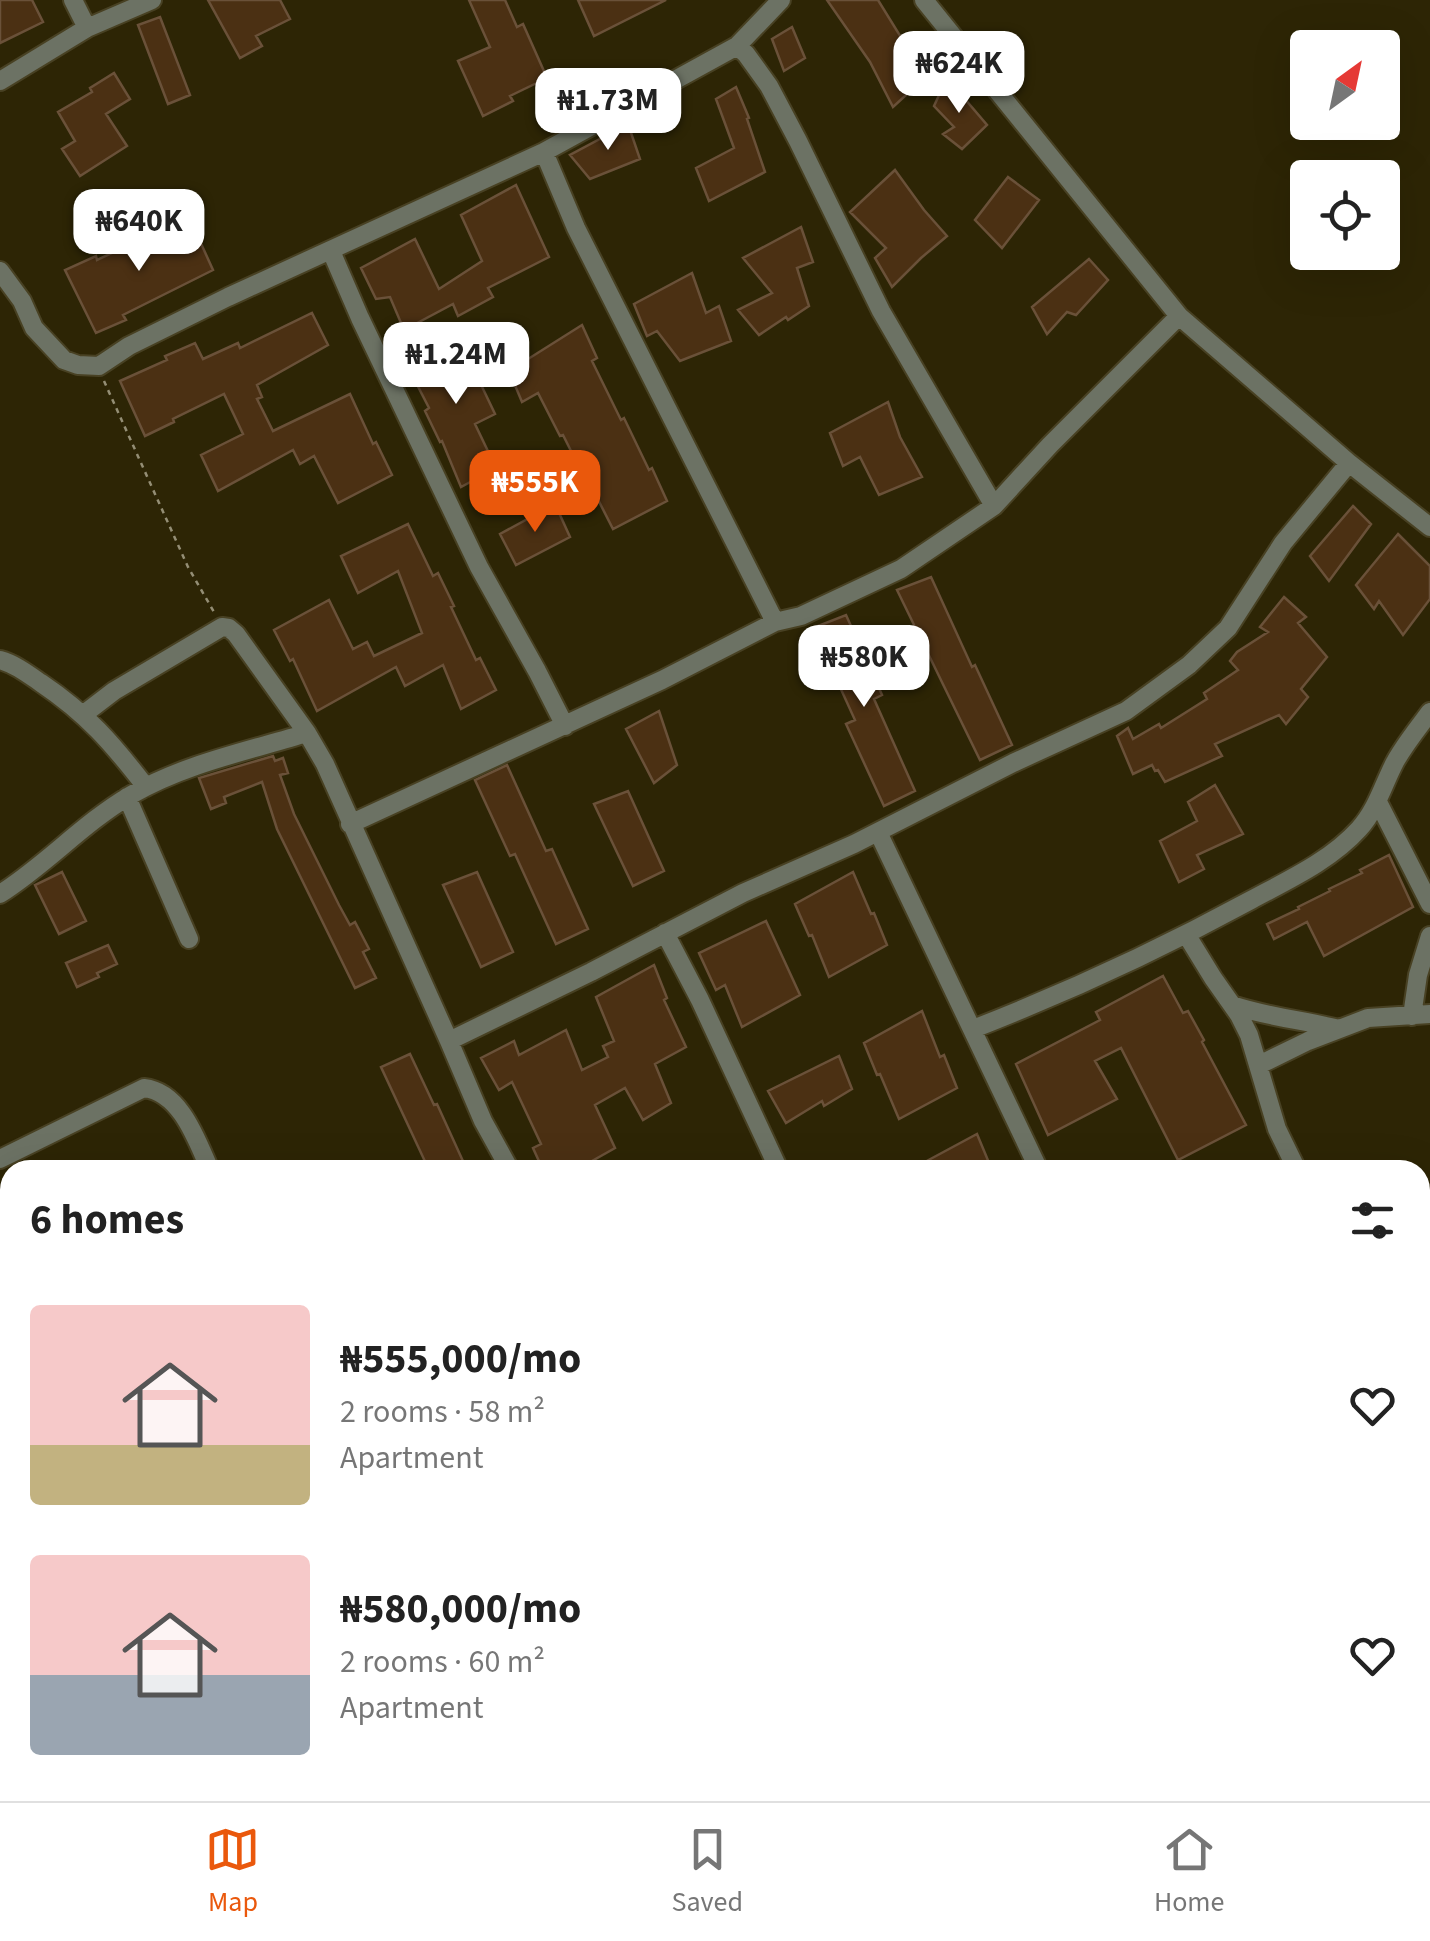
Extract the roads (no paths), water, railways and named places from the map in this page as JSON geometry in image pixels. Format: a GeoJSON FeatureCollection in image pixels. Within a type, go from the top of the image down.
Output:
{"type":"FeatureCollection","features":[{"type":"Feature","properties":{"kind":"street"},"geometry":{"type":"LineString","coordinates":[[72,0],[87,28]]}},
{"type":"Feature","properties":{"kind":"street"},"geometry":{"type":"LineString","coordinates":[[0,81],[87,28],[152,0]]}},
{"type":"Feature","properties":{"kind":"street"},"geometry":{"type":"LineString","coordinates":[[0,272],[22,301],[34,328],[64,360],[98,366],[182,320],[544,152],[736,46],[781,0]]}},
{"type":"Feature","properties":{"kind":"street"},"geometry":{"type":"LineString","coordinates":[[924,0],[1178,316],[1430,527]]}},
{"type":"Feature","properties":{"kind":"street"},"geometry":{"type":"LineString","coordinates":[[736,46],[769,86],[881,311],[994,506]]}},
{"type":"Feature","properties":{"kind":"street"},"geometry":{"type":"LineString","coordinates":[[544,152],[576,228],[774,622]]}},
{"type":"Feature","properties":{"kind":"street"},"geometry":{"type":"LineString","coordinates":[[331,251],[479,567],[565,726]]}},
{"type":"Feature","properties":{"kind":"street"},"geometry":{"type":"LineString","coordinates":[[350,824],[565,726],[774,622],[800,616],[901,569],[994,506],[1178,316]]}},
{"type":"Feature","properties":{"kind":"street"},"geometry":{"type":"LineString","coordinates":[[449,1041],[743,893],[1126,711],[1188,665],[1228,628],[1284,544],[1349,463]]}},
{"type":"Feature","properties":{"kind":"street"},"geometry":{"type":"LineString","coordinates":[[84,714],[114,691],[222,627],[236,634],[325,764],[482,1121],[504,1160]]}},
{"type":"Feature","properties":{"kind":"street"},"geometry":{"type":"LineString","coordinates":[[0,660],[29,675],[84,714],[146,787]]}},
{"type":"Feature","properties":{"kind":"street"},"geometry":{"type":"LineString","coordinates":[[973,1030],[1045,1001],[1186,934],[1331,854],[1359,829],[1378,802],[1395,763],[1430,712]]}},
{"type":"Feature","properties":{"kind":"street"},"geometry":{"type":"LineString","coordinates":[[0,894],[36,870],[87,826],[146,787],[200,765],[307,733]]}},
{"type":"Feature","properties":{"kind":"street"},"geometry":{"type":"LineString","coordinates":[[127,797],[190,940]]}},
{"type":"Feature","properties":{"kind":"street"},"geometry":{"type":"LineString","coordinates":[[1378,802],[1430,904]]}},
{"type":"Feature","properties":{"kind":"street"},"geometry":{"type":"LineString","coordinates":[[878,832],[1034,1160]]}},
{"type":"Feature","properties":{"kind":"street"},"geometry":{"type":"LineString","coordinates":[[666,933],[774,1160]]}},
{"type":"Feature","properties":{"kind":"street"},"geometry":{"type":"LineString","coordinates":[[1186,934],[1249,1035],[1261,1080],[1292,1160]]}},
{"type":"Feature","properties":{"kind":"street"},"geometry":{"type":"LineString","coordinates":[[1259,1065],[1368,1018],[1421,1015],[1418,974],[1430,936]]}},
{"type":"Feature","properties":{"kind":"street"},"geometry":{"type":"LineString","coordinates":[[1232,1005],[1258,1014],[1340,1029]]}},
{"type":"Feature","properties":{"kind":"street"},"geometry":{"type":"LineString","coordinates":[[0,1159],[144,1088],[166,1096],[188,1122],[205,1160]]}}]}
